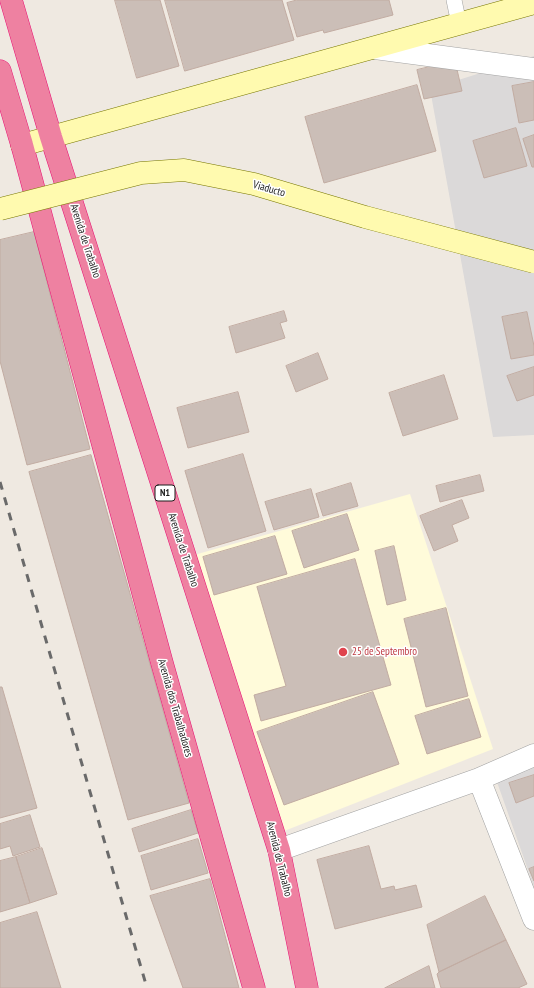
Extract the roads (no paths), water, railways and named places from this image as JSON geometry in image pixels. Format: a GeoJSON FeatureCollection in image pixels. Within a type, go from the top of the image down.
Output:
{"type":"FeatureCollection","features":[{"type":"Feature","properties":{"kind":"highway","name":"Avenida de Trabalho"},"geometry":{"type":"LineString","coordinates":[[11,0],[51,137],[279,850],[307,988]]}},
{"type":"Feature","properties":{"kind":"highway"},"geometry":{"type":"LineString","coordinates":[[0,71],[22,145]]}},
{"type":"Feature","properties":{"kind":"highway","name":"Avenida dos Trabalhadores"},"geometry":{"type":"LineString","coordinates":[[22,145],[162,664],[254,988]]}},
{"type":"Feature","properties":{"kind":"street"},"geometry":{"type":"LineString","coordinates":[[22,145],[534,3]]}},
{"type":"Feature","properties":{"kind":"street"},"geometry":{"type":"LineString","coordinates":[[375,48],[534,69]]}},
{"type":"Feature","properties":{"kind":"street","name":"Viaducto"},"geometry":{"type":"LineString","coordinates":[[0,209],[140,173],[184,170],[254,184],[365,217],[534,262]]}},
{"type":"Feature","properties":{"kind":"street"},"geometry":{"type":"LineString","coordinates":[[279,850],[479,780],[534,755]]}},
{"type":"Feature","properties":{"kind":"street"},"geometry":{"type":"LineString","coordinates":[[479,780],[534,920]]}},
{"type":"Feature","properties":{"kind":"lane"},"geometry":{"type":"LineString","coordinates":[[454,0],[459,24]]}},
{"type":"Feature","properties":{"kind":"railway"},"geometry":{"type":"LineString","coordinates":[[0,482],[147,988]]}},
{"type":"Feature","properties":{"kind":"place","name":"25 de Septembro"},"geometry":{"type":"Point","coordinates":[343,652]}}]}
